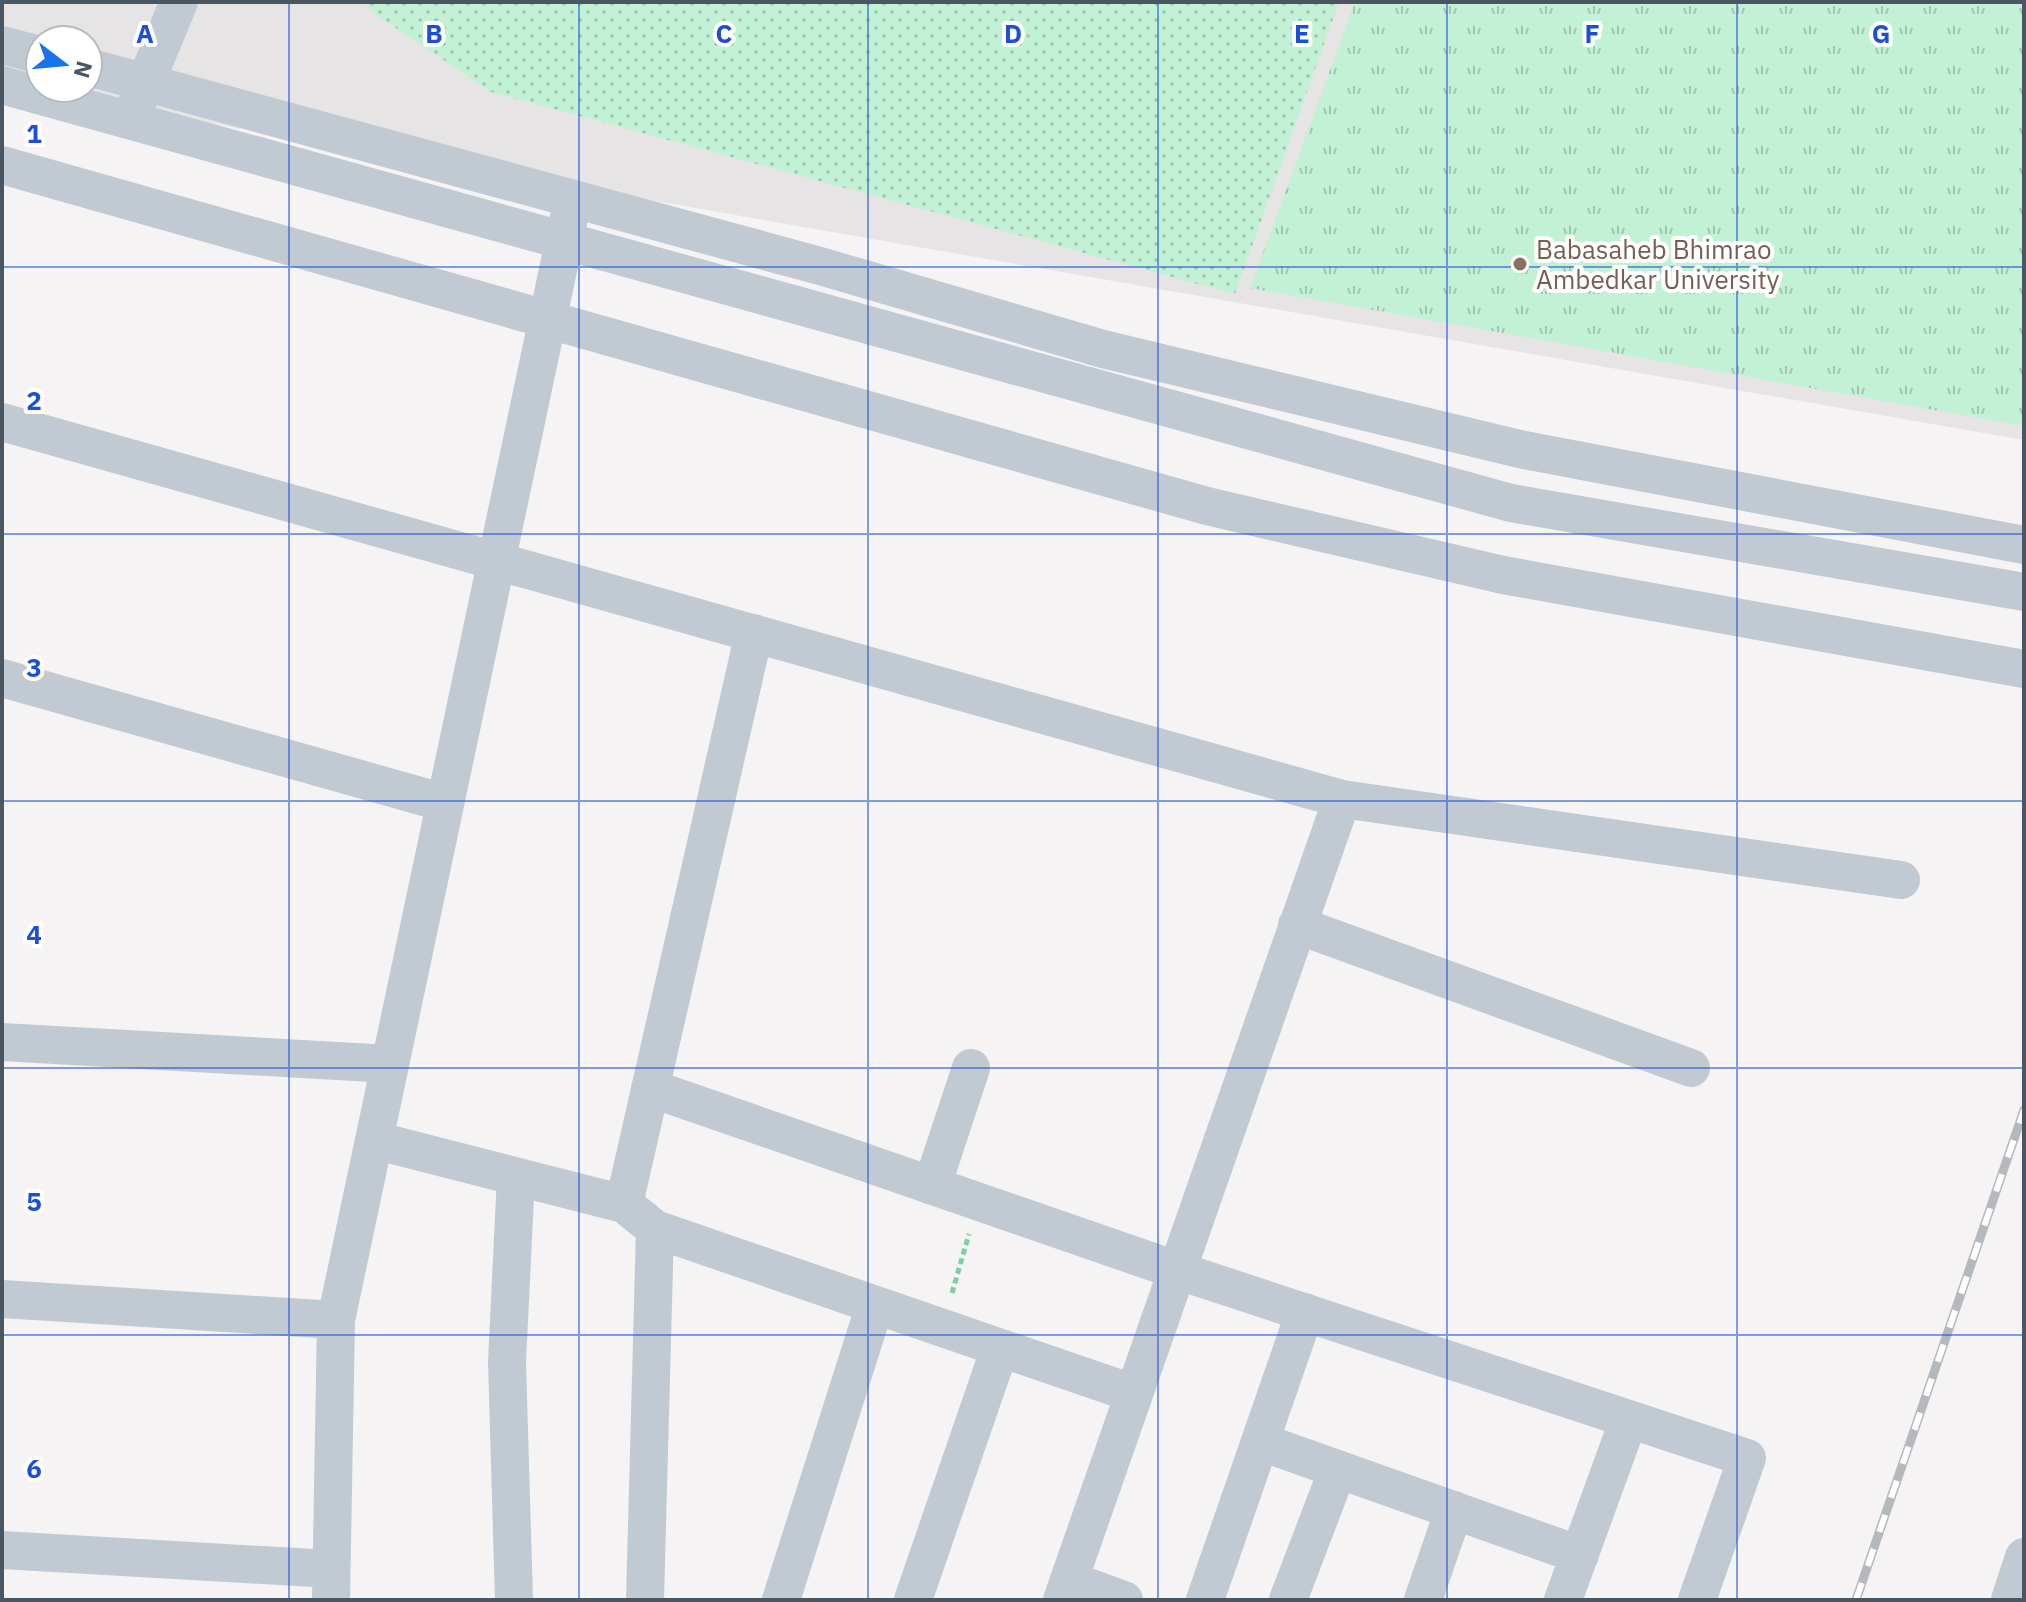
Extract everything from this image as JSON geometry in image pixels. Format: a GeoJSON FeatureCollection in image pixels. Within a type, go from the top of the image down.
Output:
{"type":"FeatureCollection","features":[{"type":"Feature","properties":{"kind":"street"},"geometry":{"type":"LineString","coordinates":[[131,118],[179,2]]}},
{"type":"Feature","properties":{"kind":"street"},"geometry":{"type":"LineString","coordinates":[[2,45],[24,51]]}},
{"type":"Feature","properties":{"kind":"street"},"geometry":{"type":"LineString","coordinates":[[104,71],[820,266],[1103,349],[1509,447],[2024,545]]}},
{"type":"Feature","properties":{"kind":"street"},"geometry":{"type":"LineString","coordinates":[[2,85],[131,118],[1511,503],[2024,592]]}},
{"type":"Feature","properties":{"kind":"street"},"geometry":{"type":"LineString","coordinates":[[2,165],[1207,506],[1503,575],[2024,669]]}},
{"type":"Feature","properties":{"kind":"street"},"geometry":{"type":"LineString","coordinates":[[2,1550],[331,1584],[336,1320],[573,200]]}},
{"type":"Feature","properties":{"kind":"street"},"geometry":{"type":"LineString","coordinates":[[2,422],[1342,799],[1901,880]]}},
{"type":"Feature","properties":{"kind":"street"},"geometry":{"type":"LineString","coordinates":[[624,1204],[754,633]]}},
{"type":"Feature","properties":{"kind":"street"},"geometry":{"type":"LineString","coordinates":[[2,678],[445,803]]}},
{"type":"Feature","properties":{"kind":"street"},"geometry":{"type":"LineString","coordinates":[[1124,1600],[1065,1590],[1342,799]]}},
{"type":"Feature","properties":{"kind":"street"},"geometry":{"type":"LineString","coordinates":[[1297,925],[1691,1068]]}},
{"type":"Feature","properties":{"kind":"street"},"geometry":{"type":"LineString","coordinates":[[2,1042],[390,1064]]}},
{"type":"Feature","properties":{"kind":"street"},"geometry":{"type":"LineString","coordinates":[[932,1186],[971,1068]]}},
{"type":"Feature","properties":{"kind":"street"},"geometry":{"type":"LineString","coordinates":[[650,1088],[1176,1270],[1747,1458],[1697,1600]]}},
{"type":"Feature","properties":{"kind":"street"},"geometry":{"type":"LineString","coordinates":[[374,1140],[624,1204],[655,1229],[1132,1393]]}},
{"type":"Feature","properties":{"kind":"street"},"geometry":{"type":"LineString","coordinates":[[514,1600],[507,1362],[516,1177]]}},
{"type":"Feature","properties":{"kind":"street"},"geometry":{"type":"LineString","coordinates":[[645,1600],[655,1229]]}},
{"type":"Feature","properties":{"kind":"street"},"geometry":{"type":"LineString","coordinates":[[2,1299],[336,1320]]}},
{"type":"Feature","properties":{"kind":"street"},"geometry":{"type":"LineString","coordinates":[[781,1600],[875,1305]]}},
{"type":"Feature","properties":{"kind":"street"},"geometry":{"type":"LineString","coordinates":[[1205,1600],[1305,1312]]}},
{"type":"Feature","properties":{"kind":"street"},"geometry":{"type":"LineString","coordinates":[[913,1600],[1000,1348]]}},
{"type":"Feature","properties":{"kind":"street"},"geometry":{"type":"LineString","coordinates":[[1563,1600],[1629,1419]]}},
{"type":"Feature","properties":{"kind":"street"},"geometry":{"type":"LineString","coordinates":[[1261,1442],[1580,1555]]}},
{"type":"Feature","properties":{"kind":"street"},"geometry":{"type":"LineString","coordinates":[[1288,1600],[1338,1469]]}},
{"type":"Feature","properties":{"kind":"street"},"geometry":{"type":"LineString","coordinates":[[1423,1600],[1454,1510]]}},
{"type":"Feature","properties":{"kind":"street"},"geometry":{"type":"LineString","coordinates":[[2010,1600],[2024,1557]]}},
{"type":"Feature","properties":{"kind":"path"},"geometry":{"type":"LineString","coordinates":[[942,1328],[978,1202]]}},
{"type":"Feature","properties":{"kind":"shaded area","name":"Babasaheb Bhimrao Ambedkar University"},"geometry":{"type":"Polygon","coordinates":[[[2,2],[2024,2],[2024,440],[99,104],[104,104],[104,24],[24,24],[24,91],[2,87],[2,2]]]}},
{"type":"Feature","properties":{"kind":"green space"},"geometry":{"type":"Polygon","coordinates":[[[363,2],[1339,2],[1235,294],[491,92],[374,13],[363,2]]]}},
{"type":"Feature","properties":{"kind":"green space"},"geometry":{"type":"Polygon","coordinates":[[[1355,2],[2024,2],[2024,426],[1250,288],[1355,2]]]}},
{"type":"Feature","properties":{"kind":"railway"},"geometry":{"type":"LineString","coordinates":[[1856,1600],[2024,1110]]}},
{"type":"Feature","properties":{"kind":"place","name":"Babasaheb Bhimrao Ambedkar University"},"geometry":{"type":"Point","coordinates":[1520,264]}}]}
